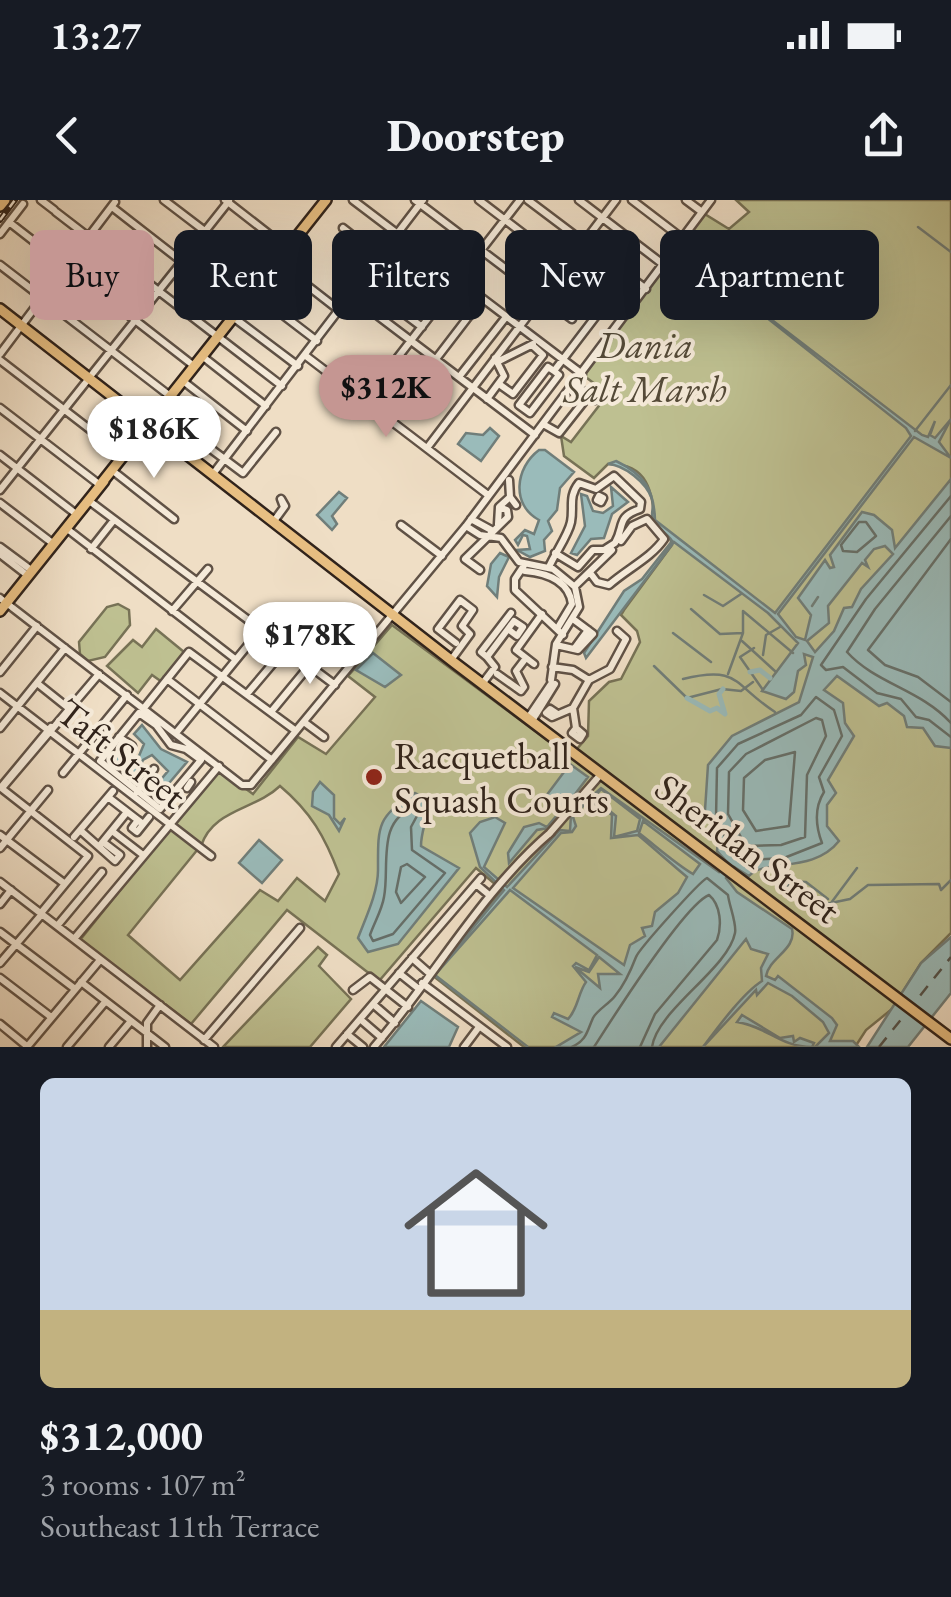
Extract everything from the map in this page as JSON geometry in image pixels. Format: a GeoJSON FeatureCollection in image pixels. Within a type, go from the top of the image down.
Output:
{"type":"FeatureCollection","features":[{"type":"Feature","properties":{"kind":"main road"},"geometry":{"type":"LineString","coordinates":[[0,206],[5,200]]}},
{"type":"Feature","properties":{"kind":"main road"},"geometry":{"type":"LineString","coordinates":[[302,230],[326,200]]}},
{"type":"Feature","properties":{"kind":"main road"},"geometry":{"type":"LineString","coordinates":[[0,313],[38,338],[246,506],[278,514]]}},
{"type":"Feature","properties":{"kind":"main road"},"geometry":{"type":"LineString","coordinates":[[0,313],[38,338]]}},
{"type":"Feature","properties":{"kind":"main road"},"geometry":{"type":"LineString","coordinates":[[1,604],[232,320]]}},
{"type":"Feature","properties":{"kind":"main road"},"geometry":{"type":"LineString","coordinates":[[21,326],[68,368],[108,393],[146,426],[278,514],[305,547],[333,570]]}},
{"type":"Feature","properties":{"kind":"main road"},"geometry":{"type":"LineString","coordinates":[[29,573],[65,528]]}},
{"type":"Feature","properties":{"kind":"main road","name":"Sheridan Street"},"geometry":{"type":"LineString","coordinates":[[333,570],[395,617]]}},
{"type":"Feature","properties":{"kind":"main road","name":"Sheridan Street"},"geometry":{"type":"LineString","coordinates":[[333,570],[951,1041]]}},
{"type":"Feature","properties":{"kind":"street"},"geometry":{"type":"LineString","coordinates":[[41,200],[80,230]]}},
{"type":"Feature","properties":{"kind":"street"},"geometry":{"type":"LineString","coordinates":[[164,200],[202,230]]}},
{"type":"Feature","properties":{"kind":"street"},"geometry":{"type":"LineString","coordinates":[[354,200],[393,230]]}},
{"type":"Feature","properties":{"kind":"street"},"geometry":{"type":"LineString","coordinates":[[479,200],[517,230]]}},
{"type":"Feature","properties":{"kind":"street"},"geometry":{"type":"LineString","coordinates":[[485,245],[520,200]]}},
{"type":"Feature","properties":{"kind":"street"},"geometry":{"type":"LineString","coordinates":[[528,200],[568,230]]}},
{"type":"Feature","properties":{"kind":"street"},"geometry":{"type":"LineString","coordinates":[[579,200],[660,261]]}},
{"type":"Feature","properties":{"kind":"street"},"geometry":{"type":"LineString","coordinates":[[593,230],[616,200]]}},
{"type":"Feature","properties":{"kind":"street"},"geometry":{"type":"LineString","coordinates":[[632,200],[672,230]]}},
{"type":"Feature","properties":{"kind":"street"},"geometry":{"type":"LineString","coordinates":[[686,200],[702,212]]}},
{"type":"Feature","properties":{"kind":"street"},"geometry":{"type":"LineString","coordinates":[[690,230],[710,200]]}},
{"type":"Feature","properties":{"kind":"street"},"geometry":{"type":"LineString","coordinates":[[206,230],[228,201],[265,230]]}},
{"type":"Feature","properties":{"kind":"street"},"geometry":{"type":"LineString","coordinates":[[401,230],[419,201],[456,230]]}},
{"type":"Feature","properties":{"kind":"street"},"geometry":{"type":"LineString","coordinates":[[0,234],[23,204]]}},
{"type":"Feature","properties":{"kind":"street"},"geometry":{"type":"LineString","coordinates":[[94,230],[114,204],[174,254]]}},
{"type":"Feature","properties":{"kind":"street"},"geometry":{"type":"LineString","coordinates":[[9,222],[30,239]]}},
{"type":"Feature","properties":{"kind":"street"},"geometry":{"type":"LineString","coordinates":[[485,253],[505,268]]}},
{"type":"Feature","properties":{"kind":"street"},"geometry":{"type":"LineString","coordinates":[[0,265],[30,287]]}},
{"type":"Feature","properties":{"kind":"street"},"geometry":{"type":"LineString","coordinates":[[640,297],[660,270]]}},
{"type":"Feature","properties":{"kind":"street"},"geometry":{"type":"LineString","coordinates":[[154,295],[174,271]]}},
{"type":"Feature","properties":{"kind":"street"},"geometry":{"type":"LineString","coordinates":[[640,284],[646,289]]}},
{"type":"Feature","properties":{"kind":"street"},"geometry":{"type":"LineString","coordinates":[[154,287],[282,386]]}},
{"type":"Feature","properties":{"kind":"street"},"geometry":{"type":"LineString","coordinates":[[312,289],[332,305]]}},
{"type":"Feature","properties":{"kind":"street"},"geometry":{"type":"LineString","coordinates":[[485,300],[505,316]]}},
{"type":"Feature","properties":{"kind":"street"},"geometry":{"type":"LineString","coordinates":[[30,314],[0,357],[64,410],[174,519]]}},
{"type":"Feature","properties":{"kind":"street"},"geometry":{"type":"LineString","coordinates":[[459,377],[505,318]]}},
{"type":"Feature","properties":{"kind":"street"},"geometry":{"type":"LineString","coordinates":[[73,320],[170,396]]}},
{"type":"Feature","properties":{"kind":"street"},"geometry":{"type":"LineString","coordinates":[[0,490],[134,320],[194,366]]}},
{"type":"Feature","properties":{"kind":"street"},"geometry":{"type":"LineString","coordinates":[[238,320],[298,366]]}},
{"type":"Feature","properties":{"kind":"street"},"geometry":{"type":"LineString","coordinates":[[290,320],[317,340]]}},
{"type":"Feature","properties":{"kind":"street"},"geometry":{"type":"LineString","coordinates":[[213,474],[333,320]]}},
{"type":"Feature","properties":{"kind":"street"},"geometry":{"type":"LineString","coordinates":[[385,320],[535,435]]}},
{"type":"Feature","properties":{"kind":"street"},"geometry":{"type":"LineString","coordinates":[[413,320],[422,327]]}},
{"type":"Feature","properties":{"kind":"street"},"geometry":{"type":"LineString","coordinates":[[364,401],[427,320]]}},
{"type":"Feature","properties":{"kind":"street"},"geometry":{"type":"LineString","coordinates":[[436,359],[465,320]]}},
{"type":"Feature","properties":{"kind":"street"},"geometry":{"type":"LineString","coordinates":[[499,384],[514,394],[543,355],[510,320]]}},
{"type":"Feature","properties":{"kind":"street"},"geometry":{"type":"LineString","coordinates":[[426,448],[524,320]]}},
{"type":"Feature","properties":{"kind":"street"},"geometry":{"type":"LineString","coordinates":[[554,372],[593,320]]}},
{"type":"Feature","properties":{"kind":"street"},"geometry":{"type":"LineString","coordinates":[[141,711],[249,786],[395,617],[623,320]]}},
{"type":"Feature","properties":{"kind":"street"},"geometry":{"type":"LineString","coordinates":[[534,342],[582,374]]}},
{"type":"Feature","properties":{"kind":"street"},"geometry":{"type":"LineString","coordinates":[[497,359],[534,342]]}},
{"type":"Feature","properties":{"kind":"street"},"geometry":{"type":"LineString","coordinates":[[202,356],[266,406]]}},
{"type":"Feature","properties":{"kind":"street"},"geometry":{"type":"LineString","coordinates":[[306,356],[488,496]]}},
{"type":"Feature","properties":{"kind":"street"},"geometry":{"type":"LineString","coordinates":[[488,399],[504,376],[496,366],[497,359]]}},
{"type":"Feature","properties":{"kind":"street"},"geometry":{"type":"LineString","coordinates":[[548,367],[554,372],[559,376],[530,414],[519,405],[548,367]]}},
{"type":"Feature","properties":{"kind":"street"},"geometry":{"type":"LineString","coordinates":[[183,381],[247,431]]}},
{"type":"Feature","properties":{"kind":"street"},"geometry":{"type":"LineString","coordinates":[[543,424],[559,433],[592,398],[574,384]]}},
{"type":"Feature","properties":{"kind":"street"},"geometry":{"type":"LineString","coordinates":[[0,408],[100,485]]}},
{"type":"Feature","properties":{"kind":"street"},"geometry":{"type":"LineString","coordinates":[[159,410],[244,473],[276,432]]}},
{"type":"Feature","properties":{"kind":"street"},"geometry":{"type":"LineString","coordinates":[[0,455],[76,514]]}},
{"type":"Feature","properties":{"kind":"street"},"geometry":{"type":"LineString","coordinates":[[550,566],[555,553],[564,532],[570,514],[571,493],[580,482],[597,493],[614,476],[630,488],[642,507],[623,517],[615,543],[604,550],[593,550],[578,567],[555,553]]}},
{"type":"Feature","properties":{"kind":"street"},"geometry":{"type":"LineString","coordinates":[[509,480],[510,497],[516,505]]}},
{"type":"Feature","properties":{"kind":"street"},"geometry":{"type":"LineString","coordinates":[[480,570],[464,562],[508,513],[499,507],[510,497]]}},
{"type":"Feature","properties":{"kind":"street"},"geometry":{"type":"LineString","coordinates":[[88,500],[258,632],[335,685]]}},
{"type":"Feature","properties":{"kind":"street"},"geometry":{"type":"LineString","coordinates":[[0,503],[51,542]]}},
{"type":"Feature","properties":{"kind":"street"},"geometry":{"type":"LineString","coordinates":[[577,587],[590,578],[632,526],[646,519],[664,538],[653,554],[609,585],[590,578]]}},
{"type":"Feature","properties":{"kind":"street"},"geometry":{"type":"LineString","coordinates":[[91,549],[114,520]]}},
{"type":"Feature","properties":{"kind":"street"},"geometry":{"type":"LineString","coordinates":[[469,522],[494,530],[525,566],[555,578],[568,589],[572,604],[557,646],[553,681],[530,720]]}},
{"type":"Feature","properties":{"kind":"street"},"geometry":{"type":"LineString","coordinates":[[401,525],[442,556]]}},
{"type":"Feature","properties":{"kind":"street"},"geometry":{"type":"LineString","coordinates":[[65,528],[235,660]]}},
{"type":"Feature","properties":{"kind":"street"},"geometry":{"type":"LineString","coordinates":[[0,546],[29,573]]}},
{"type":"Feature","properties":{"kind":"street"},"geometry":{"type":"LineString","coordinates":[[471,550],[478,556]]}},
{"type":"Feature","properties":{"kind":"street"},"geometry":{"type":"LineString","coordinates":[[0,554],[15,562]]}},
{"type":"Feature","properties":{"kind":"street"},"geometry":{"type":"LineString","coordinates":[[525,566],[550,566],[577,587],[582,604],[561,633],[515,590],[514,579],[525,566]]}},
{"type":"Feature","properties":{"kind":"street"},"geometry":{"type":"LineString","coordinates":[[172,611],[208,569]]}},
{"type":"Feature","properties":{"kind":"street"},"geometry":{"type":"LineString","coordinates":[[456,643],[438,629],[460,600],[473,610],[462,626]]}},
{"type":"Feature","properties":{"kind":"street"},"geometry":{"type":"LineString","coordinates":[[1,604],[37,626],[126,695],[141,711],[156,724],[168,743],[201,760],[187,783],[160,809],[100,761],[119,737],[141,711],[189,652],[296,731]]}},
{"type":"Feature","properties":{"kind":"street"},"geometry":{"type":"LineString","coordinates":[[483,684],[494,667],[480,652],[510,613]]}},
{"type":"Feature","properties":{"kind":"street"},"geometry":{"type":"LineString","coordinates":[[534,664],[516,650],[542,614]]}},
{"type":"Feature","properties":{"kind":"street"},"geometry":{"type":"LineString","coordinates":[[448,615],[470,634],[454,662]]}},
{"type":"Feature","properties":{"kind":"street"},"geometry":{"type":"LineString","coordinates":[[176,734],[270,616]]}},
{"type":"Feature","properties":{"kind":"street"},"geometry":{"type":"LineString","coordinates":[[557,646],[580,649],[593,634],[574,620]]}},
{"type":"Feature","properties":{"kind":"street"},"geometry":{"type":"LineString","coordinates":[[0,672],[37,626]]}},
{"type":"Feature","properties":{"kind":"street"},"geometry":{"type":"LineString","coordinates":[[487,657],[508,629]]}},
{"type":"Feature","properties":{"kind":"street"},"geometry":{"type":"LineString","coordinates":[[576,728],[573,708],[589,680],[612,665],[626,639],[617,631]]}},
{"type":"Feature","properties":{"kind":"street"},"geometry":{"type":"LineString","coordinates":[[0,728],[64,648]]}},
{"type":"Feature","properties":{"kind":"street"},"geometry":{"type":"LineString","coordinates":[[247,694],[286,648]]}},
{"type":"Feature","properties":{"kind":"street"},"geometry":{"type":"LineString","coordinates":[[508,682],[526,658]]}},
{"type":"Feature","properties":{"kind":"street"},"geometry":{"type":"LineString","coordinates":[[271,712],[309,666]]}},
{"type":"Feature","properties":{"kind":"street"},"geometry":{"type":"LineString","coordinates":[[554,667],[573,670],[589,680]]}},
{"type":"Feature","properties":{"kind":"street"},"geometry":{"type":"LineString","coordinates":[[497,674],[521,691],[524,687],[516,672]]}},
{"type":"Feature","properties":{"kind":"street"},"geometry":{"type":"LineString","coordinates":[[50,731],[98,673]]}},
{"type":"Feature","properties":{"kind":"street"},"geometry":{"type":"LineString","coordinates":[[0,964],[88,856],[2,788],[98,673]]}},
{"type":"Feature","properties":{"kind":"street"},"geometry":{"type":"LineString","coordinates":[[167,679],[272,760]]}},
{"type":"Feature","properties":{"kind":"street"},"geometry":{"type":"LineString","coordinates":[[36,683],[67,707]]}},
{"type":"Feature","properties":{"kind":"street","name":"Taft Street"},"geometry":{"type":"LineString","coordinates":[[0,693],[210,856]]}},
{"type":"Feature","properties":{"kind":"street"},"geometry":{"type":"LineString","coordinates":[[63,773],[126,695]]}},
{"type":"Feature","properties":{"kind":"street"},"geometry":{"type":"LineString","coordinates":[[556,713],[573,708]]}},
{"type":"Feature","properties":{"kind":"street"},"geometry":{"type":"LineString","coordinates":[[304,722],[324,737]]}},
{"type":"Feature","properties":{"kind":"street"},"geometry":{"type":"LineString","coordinates":[[119,737],[132,746]]}},
{"type":"Feature","properties":{"kind":"street"},"geometry":{"type":"LineString","coordinates":[[74,939],[218,766]]}},
{"type":"Feature","properties":{"kind":"street"},"geometry":{"type":"LineString","coordinates":[[137,792],[154,769]]}},
{"type":"Feature","properties":{"kind":"street"},"geometry":{"type":"LineString","coordinates":[[374,1047],[408,1007],[429,972],[600,773]]}},
{"type":"Feature","properties":{"kind":"street"},"geometry":{"type":"LineString","coordinates":[[187,783],[197,791]]}},
{"type":"Feature","properties":{"kind":"street"},"geometry":{"type":"LineString","coordinates":[[0,848],[3,838],[48,790]]}},
{"type":"Feature","properties":{"kind":"street"},"geometry":{"type":"LineString","coordinates":[[118,858],[101,844],[77,833],[110,794],[127,812],[144,820],[134,830]]}},
{"type":"Feature","properties":{"kind":"street"},"geometry":{"type":"LineString","coordinates":[[101,844],[127,812]]}},
{"type":"Feature","properties":{"kind":"street"},"geometry":{"type":"LineString","coordinates":[[112,831],[143,855]]}},
{"type":"Feature","properties":{"kind":"street"},"geometry":{"type":"LineString","coordinates":[[3,838],[65,884]]}},
{"type":"Feature","properties":{"kind":"street"},"geometry":{"type":"LineString","coordinates":[[57,926],[102,872]]}},
{"type":"Feature","properties":{"kind":"street"},"geometry":{"type":"LineString","coordinates":[[336,1047],[478,881],[488,894]]}},
{"type":"Feature","properties":{"kind":"street"},"geometry":{"type":"LineString","coordinates":[[0,882],[214,1047]]}},
{"type":"Feature","properties":{"kind":"street"},"geometry":{"type":"LineString","coordinates":[[0,904],[11,890]]}},
{"type":"Feature","properties":{"kind":"street"},"geometry":{"type":"LineString","coordinates":[[463,899],[476,910]]}},
{"type":"Feature","properties":{"kind":"street"},"geometry":{"type":"LineString","coordinates":[[450,913],[464,925]]}},
{"type":"Feature","properties":{"kind":"street"},"geometry":{"type":"LineString","coordinates":[[204,1040],[300,928]]}},
{"type":"Feature","properties":{"kind":"street"},"geometry":{"type":"LineString","coordinates":[[438,928],[451,940]]}},
{"type":"Feature","properties":{"kind":"street"},"geometry":{"type":"LineString","coordinates":[[0,932],[106,1002],[165,1047]]}},
{"type":"Feature","properties":{"kind":"street"},"geometry":{"type":"LineString","coordinates":[[425,943],[438,955]]}},
{"type":"Feature","properties":{"kind":"street"},"geometry":{"type":"LineString","coordinates":[[412,958],[429,972]]}},
{"type":"Feature","properties":{"kind":"street"},"geometry":{"type":"LineString","coordinates":[[0,1024],[28,1047],[100,960]]}},
{"type":"Feature","properties":{"kind":"street"},"geometry":{"type":"LineString","coordinates":[[399,973],[507,1047]]}},
{"type":"Feature","properties":{"kind":"street"},"geometry":{"type":"LineString","coordinates":[[353,990],[366,977],[408,1007]]}},
{"type":"Feature","properties":{"kind":"street"},"geometry":{"type":"LineString","coordinates":[[0,978],[51,1017]]}},
{"type":"Feature","properties":{"kind":"street"},"geometry":{"type":"LineString","coordinates":[[67,1047],[106,1002]]}},
{"type":"Feature","properties":{"kind":"street"},"geometry":{"type":"LineString","coordinates":[[373,1004],[395,1023]]}},
{"type":"Feature","properties":{"kind":"street"},"geometry":{"type":"LineString","coordinates":[[147,1047],[146,1032],[160,1005]]}},
{"type":"Feature","properties":{"kind":"street"},"geometry":{"type":"LineString","coordinates":[[360,1019],[382,1038]]}},
{"type":"Feature","properties":{"kind":"street"},"geometry":{"type":"LineString","coordinates":[[109,1047],[131,1021]]}},
{"type":"Feature","properties":{"kind":"street"},"geometry":{"type":"LineString","coordinates":[[464,1047],[479,1027]]}},
{"type":"Feature","properties":{"kind":"street"},"geometry":{"type":"LineString","coordinates":[[347,1034],[362,1047]]}},
{"type":"Feature","properties":{"kind":"street"},"geometry":{"type":"LineString","coordinates":[[488,1047],[494,1038]]}},
{"type":"Feature","properties":{"kind":"green space","name":"Dania Salt Marsh"},"geometry":{"type":"Polygon","coordinates":[[[736,200],[951,200],[951,933],[921,963],[892,1009],[866,1030],[855,1047],[524,1047],[432,975],[502,890],[476,868],[379,981],[287,910],[191,1024],[80,940],[171,827],[198,849],[128,935],[180,980],[260,890],[278,901],[297,878],[325,901],[339,874],[316,826],[280,786],[215,824],[201,846],[173,824],[220,770],[253,794],[298,737],[326,754],[375,697],[348,676],[392,625],[570,757],[588,736],[589,701],[609,682],[621,679],[640,642],[637,631],[621,615],[672,545],[669,535],[655,524],[650,492],[641,475],[622,465],[608,464],[594,478],[564,456],[561,436],[571,442],[608,394],[583,375],[624,320],[640,320],[640,298],[660,271],[660,320],[879,320],[879,230],[690,230],[703,213],[729,229],[749,212],[736,200]]]}},
{"type":"Feature","properties":{"kind":"green space"},"geometry":{"type":"Polygon","coordinates":[[[118,604],[129,610],[130,625],[105,657],[88,661],[80,654],[79,642],[107,607],[118,604]]]}},
{"type":"Feature","properties":{"kind":"green space"},"geometry":{"type":"Polygon","coordinates":[[[156,629],[184,652],[162,682],[152,675],[138,693],[107,666],[133,640],[142,647],[156,629]]]}},
{"type":"Feature","properties":{"kind":"green space"},"geometry":{"type":"Polygon","coordinates":[[[318,947],[327,955],[319,966],[351,999],[310,1047],[223,1047],[318,947]]]}},
{"type":"Feature","properties":{"kind":"water"},"geometry":{"type":"Polygon","coordinates":[[[770,320],[922,435],[928,437],[935,421],[930,435],[935,438],[951,419],[939,442],[951,458],[914,437],[778,614],[796,637],[805,640],[811,615],[798,598],[825,560],[830,568],[834,567],[830,555],[862,512],[874,515],[892,530],[895,548],[951,479],[951,748],[935,746],[923,728],[907,727],[904,716],[887,703],[879,706],[837,676],[824,690],[843,703],[845,723],[854,736],[828,780],[836,793],[827,805],[827,826],[839,841],[816,858],[766,868],[749,876],[734,867],[726,878],[737,892],[792,929],[787,948],[766,976],[775,980],[778,976],[832,1018],[837,1025],[830,1041],[853,1041],[859,1047],[815,1047],[829,1033],[823,1022],[792,996],[768,983],[757,995],[756,990],[703,1047],[739,1002],[762,981],[761,968],[768,954],[751,949],[746,939],[659,1047],[556,1047],[581,1032],[552,1017],[554,1013],[568,1019],[586,982],[573,966],[576,963],[589,970],[597,955],[510,890],[435,975],[528,1047],[434,975],[504,890],[480,867],[470,833],[480,822],[495,817],[505,823],[484,867],[507,887],[560,830],[570,831],[571,815],[601,788],[719,872],[727,862],[717,851],[718,840],[705,810],[708,765],[732,736],[799,702],[813,657],[804,654],[806,665],[798,671],[794,692],[786,699],[762,691],[798,643],[768,613],[674,542],[586,658],[584,653],[624,591],[642,579],[672,541],[653,520],[653,502],[645,486],[627,471],[608,464],[616,461],[641,478],[653,500],[655,520],[775,613],[911,436],[906,428],[770,320]],[[885,546],[874,549],[865,560],[868,567],[862,563],[828,606],[829,623],[807,641],[815,652],[834,631],[844,608],[852,607],[861,589],[893,554],[885,546]],[[601,789],[594,798],[616,816],[614,837],[637,831],[640,819],[601,789]],[[589,800],[573,817],[576,826],[572,832],[561,833],[513,888],[624,965],[630,945],[645,936],[642,928],[652,926],[655,912],[678,893],[687,877],[638,835],[611,838],[612,815],[589,800]],[[643,821],[639,833],[693,874],[700,864],[643,821]],[[599,957],[589,972],[575,967],[600,988],[598,974],[620,974],[599,957]]]}},
{"type":"Feature","properties":{"kind":"water"},"geometry":{"type":"Polygon","coordinates":[[[415,381],[438,392],[422,414],[398,398],[408,382],[415,381]]]}},
{"type":"Feature","properties":{"kind":"water"},"geometry":{"type":"Polygon","coordinates":[[[490,428],[499,436],[481,461],[458,444],[466,433],[483,435],[490,428]]]}},
{"type":"Feature","properties":{"kind":"water"},"geometry":{"type":"Polygon","coordinates":[[[539,450],[545,450],[574,472],[560,488],[557,510],[548,521],[552,531],[544,540],[545,551],[530,557],[517,550],[530,549],[527,536],[523,535],[518,545],[515,540],[525,530],[534,534],[539,520],[524,505],[520,486],[525,466],[539,450]]]}},
{"type":"Feature","properties":{"kind":"water"},"geometry":{"type":"Polygon","coordinates":[[[611,487],[628,502],[612,514],[604,538],[591,539],[577,555],[571,553],[585,526],[581,494],[587,496],[593,511],[603,513],[613,506],[611,487]]]}},
{"type":"Feature","properties":{"kind":"water"},"geometry":{"type":"Polygon","coordinates":[[[339,492],[347,498],[332,516],[337,524],[332,530],[317,515],[339,492]]]}},
{"type":"Feature","properties":{"kind":"water"},"geometry":{"type":"Polygon","coordinates":[[[500,553],[509,557],[499,577],[497,597],[487,586],[491,564],[500,553]]]}},
{"type":"Feature","properties":{"kind":"water"},"geometry":{"type":"Polygon","coordinates":[[[373,653],[401,675],[385,687],[356,670],[373,653]]]}},
{"type":"Feature","properties":{"kind":"water"},"geometry":{"type":"Polygon","coordinates":[[[142,725],[161,749],[187,762],[159,795],[153,789],[168,771],[152,755],[143,760],[135,777],[113,761],[117,754],[129,762],[139,756],[144,744],[134,734],[142,725]]]}},
{"type":"Feature","properties":{"kind":"water"},"geometry":{"type":"Polygon","coordinates":[[[570,764],[588,777],[563,810],[546,796],[570,764]]]}},
{"type":"Feature","properties":{"kind":"water"},"geometry":{"type":"Polygon","coordinates":[[[320,782],[334,795],[334,818],[340,824],[345,818],[339,831],[329,815],[312,806],[313,792],[320,782]]]}},
{"type":"Feature","properties":{"kind":"water"},"geometry":{"type":"Polygon","coordinates":[[[415,793],[425,798],[427,804],[421,846],[459,868],[398,944],[368,952],[358,938],[376,887],[379,833],[386,816],[415,793]]]}},
{"type":"Feature","properties":{"kind":"water"},"geometry":{"type":"Polygon","coordinates":[[[557,815],[548,828],[537,830],[509,863],[508,853],[524,827],[539,823],[547,827],[557,815]]]}},
{"type":"Feature","properties":{"kind":"water"},"geometry":{"type":"Polygon","coordinates":[[[259,840],[282,860],[262,883],[239,863],[259,840]]]}},
{"type":"Feature","properties":{"kind":"water"},"geometry":{"type":"Polygon","coordinates":[[[951,937],[951,993],[908,1047],[867,1047],[921,963],[951,937]]]}},
{"type":"Feature","properties":{"kind":"water"},"geometry":{"type":"Polygon","coordinates":[[[421,1001],[458,1027],[449,1047],[384,1047],[421,1001]]]}},
{"type":"Feature","properties":{"kind":"water"},"geometry":{"type":"Polygon","coordinates":[[[742,1015],[780,1038],[793,1036],[794,1042],[800,1038],[814,1043],[812,1047],[801,1046],[782,1040],[737,1022],[742,1015]]]}},
{"type":"Feature","properties":{"kind":"waterway"},"geometry":{"type":"LineString","coordinates":[[918,227],[951,252]]}},
{"type":"Feature","properties":{"kind":"waterway"},"geometry":{"type":"LineString","coordinates":[[915,431],[951,385]]}},
{"type":"Feature","properties":{"kind":"waterway"},"geometry":{"type":"LineString","coordinates":[[704,595],[723,606],[741,594]]}},
{"type":"Feature","properties":{"kind":"waterway"},"geometry":{"type":"LineString","coordinates":[[812,606],[818,597]]}},
{"type":"Feature","properties":{"kind":"waterway"},"geometry":{"type":"LineString","coordinates":[[691,609],[720,634],[743,633]]}},
{"type":"Feature","properties":{"kind":"waterway"},"geometry":{"type":"LineString","coordinates":[[728,674],[743,633],[743,611],[793,653]]}},
{"type":"Feature","properties":{"kind":"waterway"},"geometry":{"type":"LineString","coordinates":[[763,655],[766,635],[780,627]]}},
{"type":"Feature","properties":{"kind":"waterway"},"geometry":{"type":"LineString","coordinates":[[673,633],[711,662]]}},
{"type":"Feature","properties":{"kind":"waterway"},"geometry":{"type":"LineString","coordinates":[[742,641],[776,672]]}},
{"type":"Feature","properties":{"kind":"waterway"},"geometry":{"type":"LineString","coordinates":[[754,648],[740,657],[763,690]]}},
{"type":"Feature","properties":{"kind":"waterway"},"geometry":{"type":"LineString","coordinates":[[654,666],[687,698],[722,689],[741,691],[753,682]]}},
{"type":"Feature","properties":{"kind":"waterway"},"geometry":{"type":"LineString","coordinates":[[750,672],[760,670],[770,678]]}},
{"type":"Feature","properties":{"kind":"waterway"},"geometry":{"type":"LineString","coordinates":[[683,679],[726,676],[775,712]]}},
{"type":"Feature","properties":{"kind":"waterway"},"geometry":{"type":"LineString","coordinates":[[687,698],[710,711],[717,708],[725,714],[719,694],[723,689]]}},
{"type":"Feature","properties":{"kind":"waterway"},"geometry":{"type":"LineString","coordinates":[[831,903],[857,868]]}},
{"type":"Feature","properties":{"kind":"waterway"},"geometry":{"type":"LineString","coordinates":[[828,899],[806,882],[790,881],[787,887],[826,904],[850,899],[868,885],[939,884],[941,890],[951,880]]}},
{"type":"Feature","properties":{"kind":"ferry route"},"geometry":{"type":"LineString","coordinates":[[879,1047],[951,957]]}},
{"type":"Feature","properties":{"kind":"railway"},"geometry":{"type":"LineString","coordinates":[[0,220],[15,200]]}},
{"type":"Feature","properties":{"kind":"place","name":"Racquetball Squash Courts"},"geometry":{"type":"Point","coordinates":[374,777]}}]}
